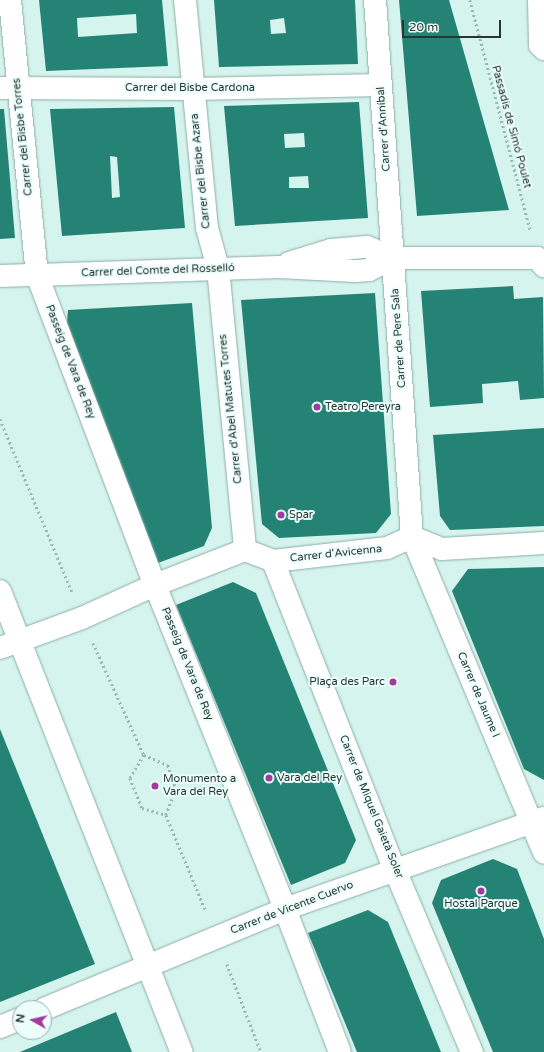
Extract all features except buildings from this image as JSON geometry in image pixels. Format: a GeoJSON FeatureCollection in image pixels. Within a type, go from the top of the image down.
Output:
{"type":"FeatureCollection","features":[{"type":"Feature","properties":{"kind":"street","name":"Carrer del Bisbe Torres"},"geometry":{"type":"LineString","coordinates":[[10,0],[9,88],[37,275]]}},
{"type":"Feature","properties":{"kind":"street","name":"Carrer del Bisbe Azara"},"geometry":{"type":"LineString","coordinates":[[185,0],[207,228],[218,268]]}},
{"type":"Feature","properties":{"kind":"street","name":"Carrer d'Anníbal"},"geometry":{"type":"LineString","coordinates":[[375,0],[394,258]]}},
{"type":"Feature","properties":{"kind":"street"},"geometry":{"type":"LineString","coordinates":[[539,0],[540,45],[544,49]]}},
{"type":"Feature","properties":{"kind":"street","name":"Carrer del Bisbe Cardona"},"geometry":{"type":"LineString","coordinates":[[9,88],[193,89],[381,85]]}},
{"type":"Feature","properties":{"kind":"street","name":"Carrer del Comte del Rosselló"},"geometry":{"type":"LineString","coordinates":[[0,276],[279,267],[333,272],[369,270],[394,258],[541,262]]}},
{"type":"Feature","properties":{"kind":"street","name":"Carrer de Pere Sala"},"geometry":{"type":"LineString","coordinates":[[394,258],[412,537]]}},
{"type":"Feature","properties":{"kind":"street","name":"Carrer d'Abel Matutes Torres"},"geometry":{"type":"LineString","coordinates":[[218,268],[245,550]]}},
{"type":"Feature","properties":{"kind":"street","name":"Passeig de Vara de Rey"},"geometry":{"type":"LineString","coordinates":[[37,275],[155,585],[285,909],[340,1052]]}},
{"type":"Feature","properties":{"kind":"street"},"geometry":{"type":"LineString","coordinates":[[412,537],[442,549],[544,543]]}},
{"type":"Feature","properties":{"kind":"street","name":"Carrer d'Avicenna"},"geometry":{"type":"LineString","coordinates":[[245,550],[273,561],[387,548],[412,537]]}},
{"type":"Feature","properties":{"kind":"street","name":"Carrer de Jaume I"},"geometry":{"type":"LineString","coordinates":[[412,537],[538,820],[544,852]]}},
{"type":"Feature","properties":{"kind":"street"},"geometry":{"type":"LineString","coordinates":[[10,644],[82,618],[155,585],[245,550]]}},
{"type":"Feature","properties":{"kind":"street","name":"Carrer de Miquel Gaietà Soler"},"geometry":{"type":"LineString","coordinates":[[273,561],[396,870],[472,1052]]}},
{"type":"Feature","properties":{"kind":"street"},"geometry":{"type":"LineString","coordinates":[[0,591],[10,644],[150,965],[182,1052]]}},
{"type":"Feature","properties":{"kind":"street","name":"Carrer de Vicente Cuervo"},"geometry":{"type":"LineString","coordinates":[[52,1006],[285,909],[538,820]]}},
{"type":"Feature","properties":{"kind":"street"},"geometry":{"type":"LineString","coordinates":[[0,1027],[12,1022]]}},
{"type":"Feature","properties":{"kind":"path","name":"Passadís de Simó Poulet"},"geometry":{"type":"LineString","coordinates":[[470,0],[541,262]]}},
{"type":"Feature","properties":{"kind":"path"},"geometry":{"type":"LineString","coordinates":[[0,419],[82,618],[144,755],[168,765],[176,790],[166,815],[261,1052]]}},
{"type":"Feature","properties":{"kind":"path"},"geometry":{"type":"LineString","coordinates":[[144,755],[130,778],[142,808],[166,815]]}},
{"type":"Feature","properties":{"kind":"place","name":"Teatro Pereyra"},"geometry":{"type":"Point","coordinates":[317,407]}},
{"type":"Feature","properties":{"kind":"place","name":"Spar"},"geometry":{"type":"Point","coordinates":[281,515]}},
{"type":"Feature","properties":{"kind":"place","name":"Plaça des Parc"},"geometry":{"type":"Point","coordinates":[393,682]}},
{"type":"Feature","properties":{"kind":"place","name":"Vara del Rey"},"geometry":{"type":"Point","coordinates":[269,778]}},
{"type":"Feature","properties":{"kind":"place","name":"Monumento a Vara del Rey"},"geometry":{"type":"Point","coordinates":[155,786]}},
{"type":"Feature","properties":{"kind":"place","name":"Hostal Parque"},"geometry":{"type":"Point","coordinates":[481,891]}}]}
